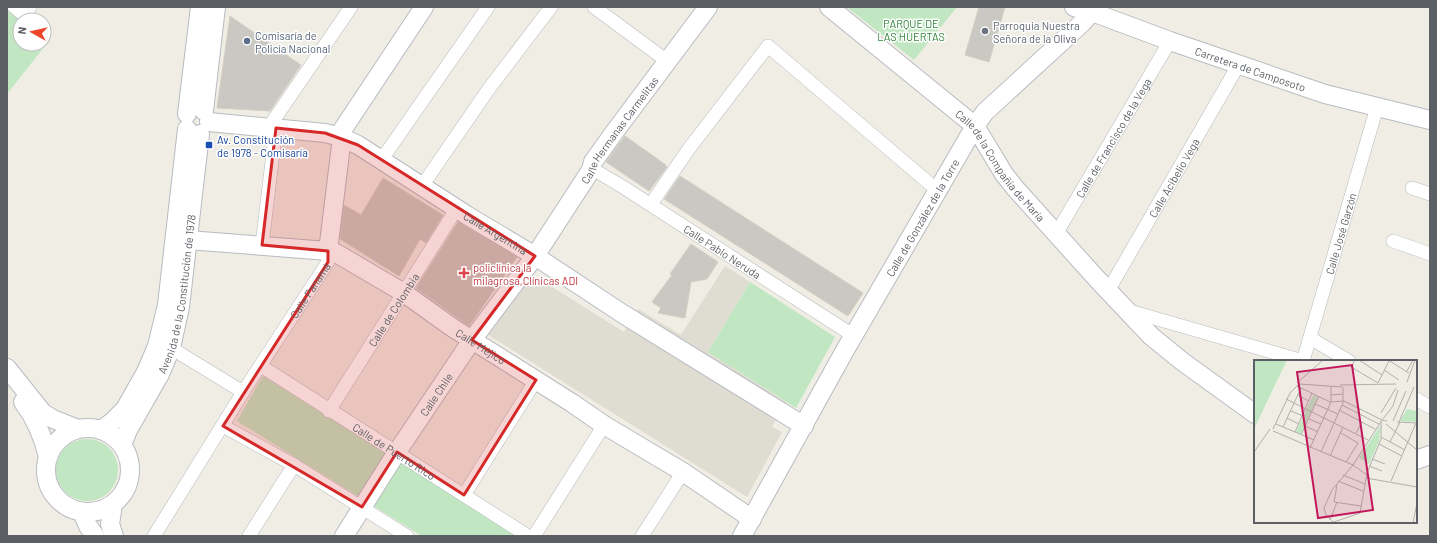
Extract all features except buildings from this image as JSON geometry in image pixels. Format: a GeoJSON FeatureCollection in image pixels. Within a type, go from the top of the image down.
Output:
{"type":"FeatureCollection","features":[{"type":"Feature","properties":{"kind":"street","name":"Avenida de la Constitución de 1978"},"geometry":{"type":"LineString","coordinates":[[122,445],[128,430],[160,374],[171,348],[180,307],[188,240],[197,122],[200,7]]}},
{"type":"Feature","properties":{"kind":"street","name":"Avenida de la Constitución de 1978"},"geometry":{"type":"LineString","coordinates":[[102,430],[126,409],[146,372],[157,346],[167,305],[216,7]]}},
{"type":"Feature","properties":{"kind":"street"},"geometry":{"type":"LineString","coordinates":[[262,245],[272,127],[350,7]]}},
{"type":"Feature","properties":{"kind":"street","name":"Calle Panamá"},"geometry":{"type":"LineString","coordinates":[[159,534],[243,392],[328,262],[342,129],[424,7]]}},
{"type":"Feature","properties":{"kind":"street"},"geometry":{"type":"LineString","coordinates":[[382,159],[488,7]]}},
{"type":"Feature","properties":{"kind":"street"},"geometry":{"type":"LineString","coordinates":[[422,186],[488,90],[551,7]]}},
{"type":"Feature","properties":{"kind":"street"},"geometry":{"type":"LineString","coordinates":[[594,7],[667,61]]}},
{"type":"Feature","properties":{"kind":"street","name":"Calle Hermanas Carmelitas"},"geometry":{"type":"LineString","coordinates":[[535,256],[591,170],[593,162],[708,7]]}},
{"type":"Feature","properties":{"kind":"street","name":"Calle de la Compañía de María"},"geometry":{"type":"LineString","coordinates":[[829,7],[975,126],[1009,182],[1124,310],[1156,340],[1183,362],[1254,413]]}},
{"type":"Feature","properties":{"kind":"street","name":"Carretera de Camposoto"},"geometry":{"type":"LineString","coordinates":[[1074,7],[1092,12],[1115,14],[1170,41],[1325,94],[1430,120]]}},
{"type":"Feature","properties":{"kind":"street","name":"Calle de González de la Torre"},"geometry":{"type":"LineString","coordinates":[[742,536],[854,336],[975,126],[985,112],[1082,23],[1092,12]]}},
{"type":"Feature","properties":{"kind":"street","name":"Calle de Francisco de la Vega"},"geometry":{"type":"LineString","coordinates":[[1056,234],[1170,41]]}},
{"type":"Feature","properties":{"kind":"street"},"geometry":{"type":"LineString","coordinates":[[651,204],[688,150],[768,46],[937,190]]}},
{"type":"Feature","properties":{"kind":"street","name":"Calle Acibelio Vega"},"geometry":{"type":"LineString","coordinates":[[1108,291],[1238,64]]}},
{"type":"Feature","properties":{"kind":"street","name":"Calle José Garzón"},"geometry":{"type":"LineString","coordinates":[[1302,360],[1377,107]]}},
{"type":"Feature","properties":{"kind":"street","name":"Calle Argentina"},"geometry":{"type":"LineString","coordinates":[[197,122],[272,127],[325,133],[341,137],[358,145],[535,256],[623,314],[804,426]]}},
{"type":"Feature","properties":{"kind":"street","name":"Calle Pablo Neruda"},"geometry":{"type":"LineString","coordinates":[[591,170],[596,171],[651,204],[854,336]]}},
{"type":"Feature","properties":{"kind":"street"},"geometry":{"type":"LineString","coordinates":[[1412,188],[1430,194]]}},
{"type":"Feature","properties":{"kind":"street","name":"Calle de Colombia"},"geometry":{"type":"LineString","coordinates":[[329,411],[457,208]]}},
{"type":"Feature","properties":{"kind":"street","name":"Calle Méjico"},"geometry":{"type":"LineString","coordinates":[[188,240],[262,245],[336,253],[404,293],[472,340],[604,425],[683,472],[752,519]]}},
{"type":"Feature","properties":{"kind":"street"},"geometry":{"type":"LineString","coordinates":[[1393,242],[1430,254]]}},
{"type":"Feature","properties":{"kind":"street","name":"Calle Chile"},"geometry":{"type":"LineString","coordinates":[[344,536],[397,452],[472,340],[535,256]]}},
{"type":"Feature","properties":{"kind":"street"},"geometry":{"type":"LineString","coordinates":[[1124,310],[1299,360]]}},
{"type":"Feature","properties":{"kind":"street"},"geometry":{"type":"LineString","coordinates":[[1156,340],[1157,331],[1164,321]]}},
{"type":"Feature","properties":{"kind":"street"},"geometry":{"type":"LineString","coordinates":[[1310,338],[1347,360]]}},
{"type":"Feature","properties":{"kind":"street"},"geometry":{"type":"LineString","coordinates":[[171,348],[243,392]]}},
{"type":"Feature","properties":{"kind":"street","name":"Calle de Puerto Rico"},"geometry":{"type":"LineString","coordinates":[[261,366],[329,411],[464,494],[528,536]]}},
{"type":"Feature","properties":{"kind":"street"},"geometry":{"type":"LineString","coordinates":[[7,368],[43,413],[53,419],[78,429]]}},
{"type":"Feature","properties":{"kind":"street"},"geometry":{"type":"LineString","coordinates":[[464,494],[536,380]]}},
{"type":"Feature","properties":{"kind":"street"},"geometry":{"type":"LineString","coordinates":[[7,383],[29,410],[43,436],[48,457]]}},
{"type":"Feature","properties":{"kind":"street"},"geometry":{"type":"LineString","coordinates":[[1417,400],[1430,407]]}},
{"type":"Feature","properties":{"kind":"street"},"geometry":{"type":"LineString","coordinates":[[534,536],[604,425]]}},
{"type":"Feature","properties":{"kind":"street"},"geometry":{"type":"LineString","coordinates":[[223,426],[294,465],[407,536]]}},
{"type":"Feature","properties":{"kind":"street"},"geometry":{"type":"LineString","coordinates":[[87,428],[102,430],[122,445],[129,460],[130,476],[124,492],[113,504],[98,511],[82,512],[66,506],[54,496],[47,480],[46,472],[48,457],[52,448],[69,432],[87,428]]}},
{"type":"Feature","properties":{"kind":"street"},"geometry":{"type":"LineString","coordinates":[[1417,460],[1430,454]]}},
{"type":"Feature","properties":{"kind":"street"},"geometry":{"type":"LineString","coordinates":[[249,536],[294,465]]}},
{"type":"Feature","properties":{"kind":"street"},"geometry":{"type":"LineString","coordinates":[[642,536],[683,472]]}},
{"type":"Feature","properties":{"kind":"street"},"geometry":{"type":"LineString","coordinates":[[113,504],[110,524],[114,536]]}},
{"type":"Feature","properties":{"kind":"street"},"geometry":{"type":"LineString","coordinates":[[82,512],[88,526],[95,536]]}},
{"type":"Feature","properties":{"kind":"highlighted area"},"geometry":{"type":"Polygon","coordinates":[[[276,128],[325,133],[358,145],[535,256],[472,340],[536,380],[464,495],[397,452],[362,507],[223,426],[328,262],[328,251],[262,245],[276,128]]]}},
{"type":"Feature","properties":{"kind":"shaded area"},"geometry":{"type":"Polygon","coordinates":[[[725,266],[750,282],[708,352],[786,402],[772,427],[782,432],[747,497],[482,331],[520,267],[624,332],[638,309],[681,335],[725,266]]]}},
{"type":"Feature","properties":{"kind":"green space","name":"PARQUE DE LAS HUERTAS"},"geometry":{"type":"Polygon","coordinates":[[[847,7],[957,7],[914,60],[847,7]]]}},
{"type":"Feature","properties":{"kind":"green space"},"geometry":{"type":"Polygon","coordinates":[[[7,8],[12,12],[12,52],[40,52],[7,94],[7,8]]]}},
{"type":"Feature","properties":{"kind":"green space"},"geometry":{"type":"Polygon","coordinates":[[[750,282],[835,337],[796,408],[708,352],[750,282]]]}},
{"type":"Feature","properties":{"kind":"green space"},"geometry":{"type":"Polygon","coordinates":[[[263,376],[517,536],[422,536],[237,421],[263,376]]]}},
{"type":"Feature","properties":{"kind":"green space"},"geometry":{"type":"Polygon","coordinates":[[[81,439],[93,439],[109,448],[116,458],[118,470],[116,482],[109,492],[93,501],[81,501],[70,496],[61,487],[56,476],[56,464],[61,453],[70,444],[81,439]]]}},
{"type":"Feature","properties":{"kind":"place","name":"Parroquia Nuestra Señora de la Oliva"},"geometry":{"type":"Point","coordinates":[985,31]}},
{"type":"Feature","properties":{"kind":"place","name":"Comisaría de Policía Nacional"},"geometry":{"type":"Point","coordinates":[247,41]}},
{"type":"Feature","properties":{"kind":"place","name":"Av. Constitución de 1978 - Comisaría"},"geometry":{"type":"Point","coordinates":[209,145]}},
{"type":"Feature","properties":{"kind":"place","name":"policlínica la milagrosa,Clínicas ADI"},"geometry":{"type":"Point","coordinates":[464,273]}}]}
